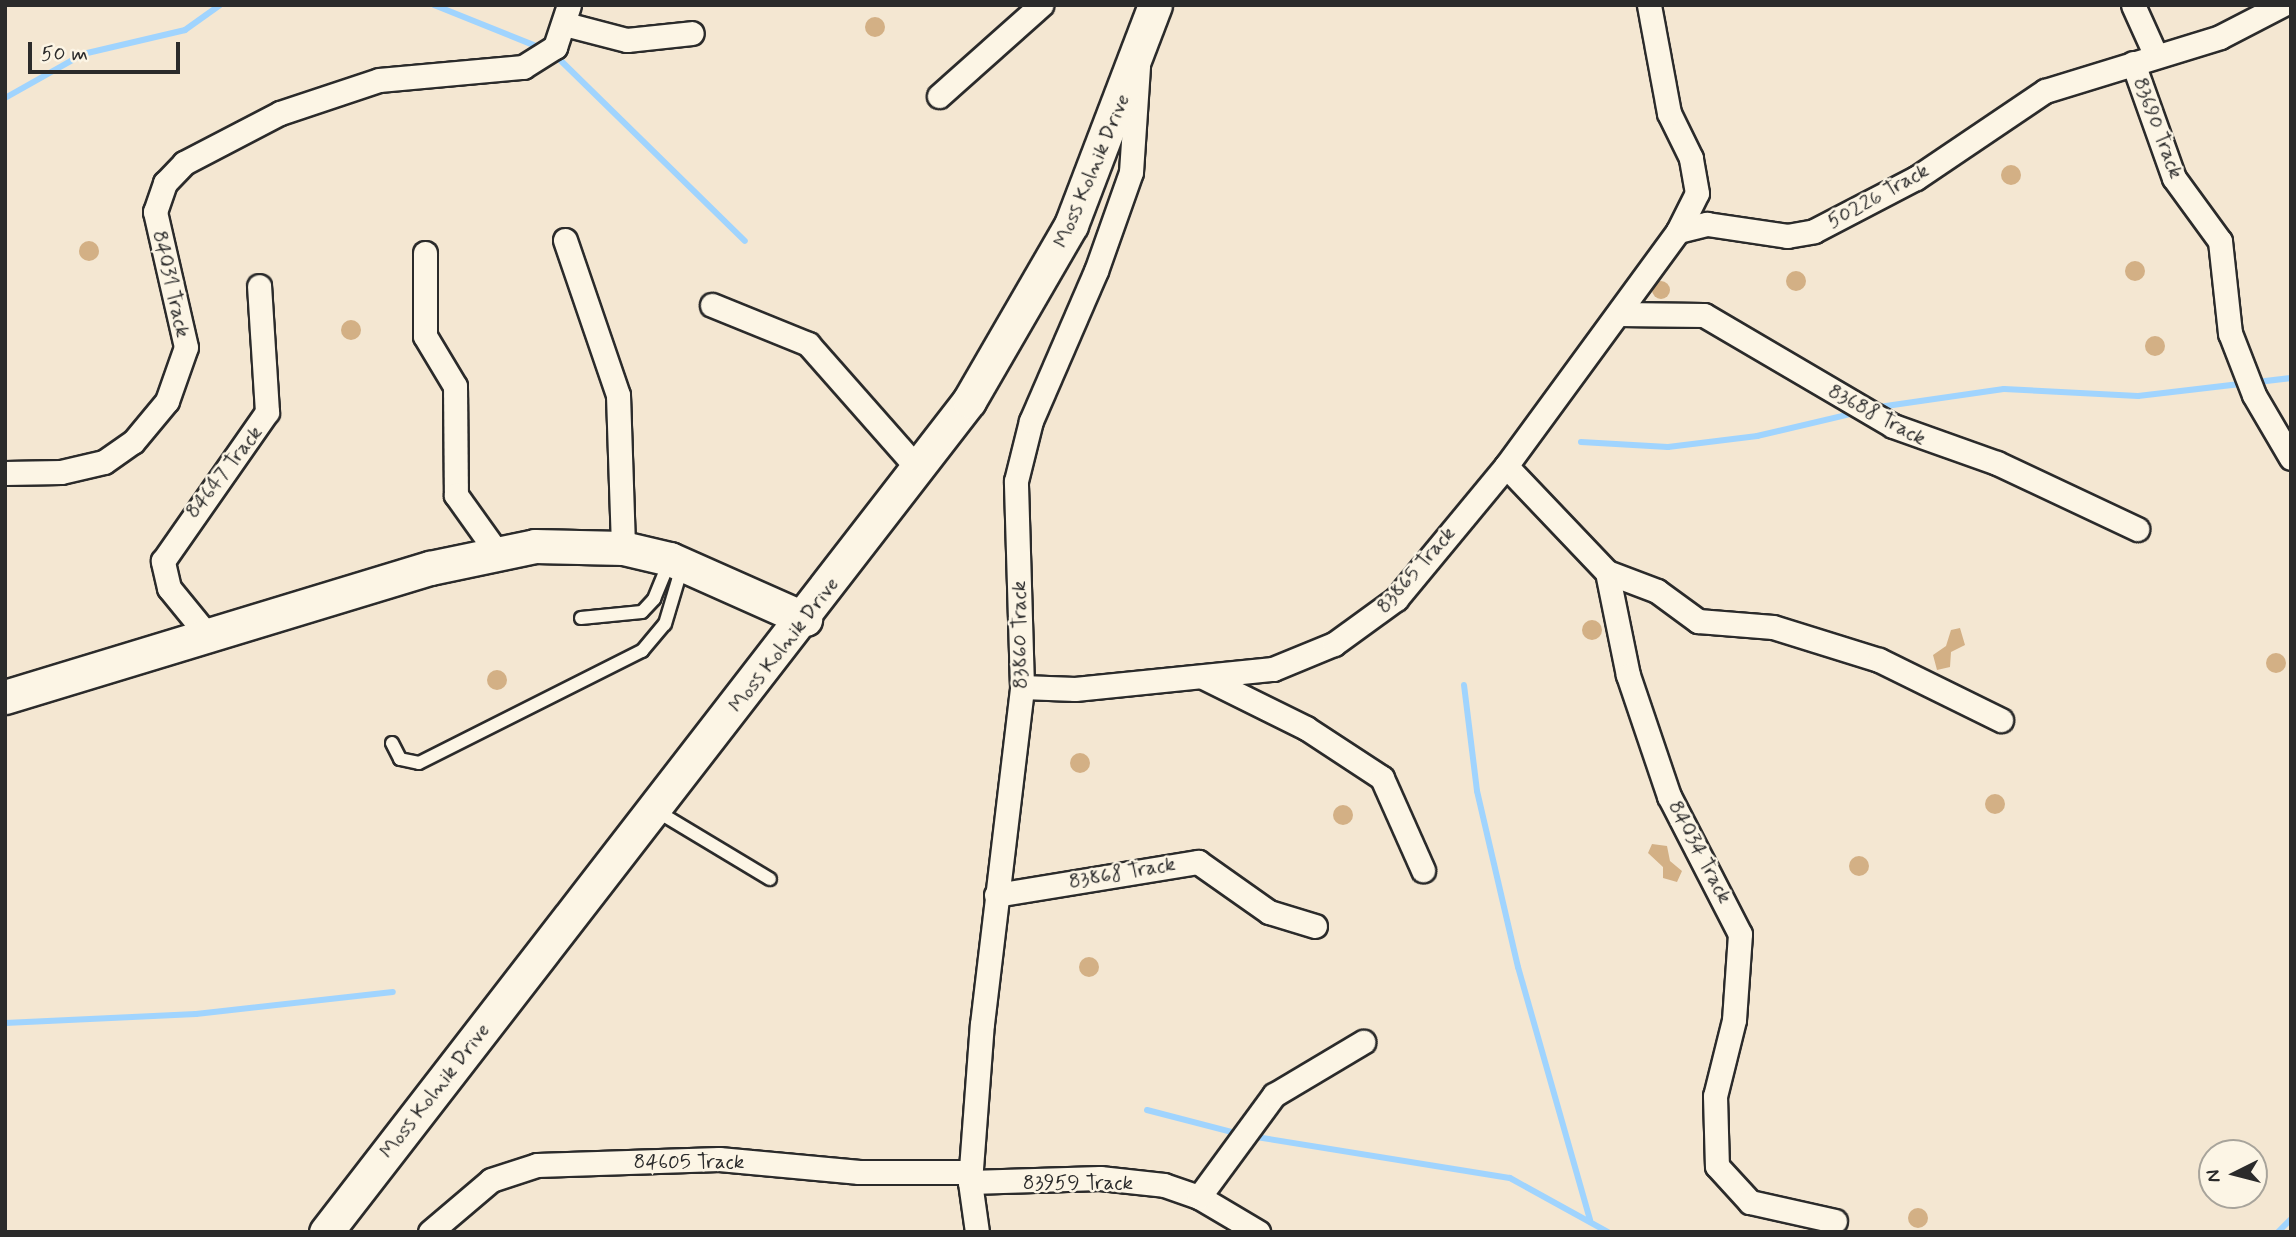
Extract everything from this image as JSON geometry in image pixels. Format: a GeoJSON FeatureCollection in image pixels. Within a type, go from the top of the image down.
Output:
{"type":"FeatureCollection","features":[{"type":"Feature","properties":{"kind":"main road","name":"Moss Kolnik Drive"},"geometry":{"type":"LineString","coordinates":[[326,1232],[919,470],[1043,280],[1138,56],[1155,5]]}},
{"type":"Feature","properties":{"kind":"main road"},"geometry":{"type":"LineString","coordinates":[[5,697],[496,551],[580,544],[623,548],[677,561],[804,619]]}},
{"type":"Feature","properties":{"kind":"street"},"geometry":{"type":"LineString","coordinates":[[939,96],[1041,5]]}},
{"type":"Feature","properties":{"kind":"street"},"geometry":{"type":"LineString","coordinates":[[1649,5],[1669,113],[1696,179],[1697,194],[1678,231]]}},
{"type":"Feature","properties":{"kind":"street"},"geometry":{"type":"LineString","coordinates":[[2133,5],[2156,57]]}},
{"type":"Feature","properties":{"kind":"street","name":"50226 Track"},"geometry":{"type":"LineString","coordinates":[[1678,231],[1707,223],[1787,236],[1814,231],[1916,178],[2045,91],[2231,32],[2282,5]]}},
{"type":"Feature","properties":{"kind":"street"},"geometry":{"type":"LineString","coordinates":[[567,15],[642,41],[692,33]]}},
{"type":"Feature","properties":{"kind":"street","name":"84031 Track"},"geometry":{"type":"LineString","coordinates":[[5,473],[61,472],[104,462],[133,442],[167,401],[185,338],[155,212],[165,183],[184,163],[270,117],[368,83],[513,69],[551,51],[567,15]]}},
{"type":"Feature","properties":{"kind":"street","name":"83860 Track"},"geometry":{"type":"LineString","coordinates":[[977,1232],[970,1177],[996,895],[1022,687],[1016,481],[1031,421],[1131,172],[1138,56]]}},
{"type":"Feature","properties":{"kind":"street","name":"83690 Track"},"geometry":{"type":"LineString","coordinates":[[2133,63],[2174,178],[2223,248],[2230,333],[2254,395],[2291,458]]}},
{"type":"Feature","properties":{"kind":"street","name":"83865 Track"},"geometry":{"type":"LineString","coordinates":[[1022,687],[1204,678],[1293,663],[1376,616],[1506,466],[1678,231]]}},
{"type":"Feature","properties":{"kind":"street"},"geometry":{"type":"LineString","coordinates":[[565,240],[618,395],[623,548]]}},
{"type":"Feature","properties":{"kind":"street"},"geometry":{"type":"LineString","coordinates":[[425,253],[425,336],[455,386],[456,495],[496,551]]}},
{"type":"Feature","properties":{"kind":"street","name":"84647 Track"},"geometry":{"type":"LineString","coordinates":[[209,637],[169,588],[163,561],[179,530],[264,419],[269,376],[258,286]]}},
{"type":"Feature","properties":{"kind":"street"},"geometry":{"type":"LineString","coordinates":[[712,305],[808,344],[919,470]]}},
{"type":"Feature","properties":{"kind":"street","name":"83688 Track"},"geometry":{"type":"LineString","coordinates":[[1619,314],[1704,315],[1893,426],[1997,463],[2137,529]]}},
{"type":"Feature","properties":{"kind":"street"},"geometry":{"type":"LineString","coordinates":[[1506,466],[1607,572],[1657,592],[1698,621],[1773,627],[1879,660],[2001,720]]}},
{"type":"Feature","properties":{"kind":"street","name":"84034 Track"},"geometry":{"type":"LineString","coordinates":[[1607,572],[1628,675],[1669,796],[1740,934],[1734,1020],[1714,1107],[1717,1166],[1750,1202],[1835,1221]]}},
{"type":"Feature","properties":{"kind":"street"},"geometry":{"type":"LineString","coordinates":[[1204,678],[1306,728],[1382,778],[1423,870]]}},
{"type":"Feature","properties":{"kind":"street","name":"83868 Track"},"geometry":{"type":"LineString","coordinates":[[996,895],[1198,862],[1269,912],[1315,926]]}},
{"type":"Feature","properties":{"kind":"street"},"geometry":{"type":"LineString","coordinates":[[1199,1197],[1274,1095],[1363,1041]]}},
{"type":"Feature","properties":{"kind":"street","name":"84605 Track"},"geometry":{"type":"LineString","coordinates":[[430,1232],[491,1180],[537,1165],[719,1159],[859,1172],[970,1177]]}},
{"type":"Feature","properties":{"kind":"street","name":"83959 Track"},"geometry":{"type":"LineString","coordinates":[[970,1177],[1125,1180],[1199,1197],[1258,1232]]}},
{"type":"Feature","properties":{"kind":"lane"},"geometry":{"type":"LineString","coordinates":[[581,618],[642,612],[654,599],[677,561]]}},
{"type":"Feature","properties":{"kind":"lane"},"geometry":{"type":"LineString","coordinates":[[392,743],[400,759],[419,763],[642,651],[665,624],[677,561]]}},
{"type":"Feature","properties":{"kind":"lane"},"geometry":{"type":"LineString","coordinates":[[655,809],[771,879]]}},
{"type":"Feature","properties":{"kind":"building"},"geometry":{"type":"Polygon","coordinates":[[[875,17],[882,20],[885,27],[882,34],[875,37],[868,34],[865,27],[868,20],[875,17]]]}},
{"type":"Feature","properties":{"kind":"building"},"geometry":{"type":"Polygon","coordinates":[[[2011,165],[2018,168],[2021,175],[2018,182],[2011,185],[2004,182],[2001,175],[2004,168],[2011,165]]]}},
{"type":"Feature","properties":{"kind":"building"},"geometry":{"type":"Polygon","coordinates":[[[89,241],[96,244],[99,251],[96,258],[89,261],[82,258],[79,251],[82,244],[89,241]]]}},
{"type":"Feature","properties":{"kind":"building"},"geometry":{"type":"Polygon","coordinates":[[[2135,261],[2142,264],[2145,271],[2142,278],[2135,281],[2128,278],[2125,271],[2128,264],[2135,261]]]}},
{"type":"Feature","properties":{"kind":"building"},"geometry":{"type":"Polygon","coordinates":[[[1796,271],[1803,274],[1806,281],[1803,288],[1796,291],[1789,288],[1786,281],[1789,274],[1796,271]]]}},
{"type":"Feature","properties":{"kind":"building"},"geometry":{"type":"Polygon","coordinates":[[[1661,281],[1669,286],[1670,290],[1665,298],[1661,299],[1653,294],[1652,290],[1657,282],[1661,281]]]}},
{"type":"Feature","properties":{"kind":"building"},"geometry":{"type":"Polygon","coordinates":[[[351,320],[358,323],[361,330],[358,337],[351,340],[344,337],[341,330],[344,323],[351,320]]]}},
{"type":"Feature","properties":{"kind":"building"},"geometry":{"type":"Polygon","coordinates":[[[2155,336],[2162,339],[2165,346],[2162,353],[2155,356],[2148,353],[2145,346],[2148,339],[2155,336]]]}},
{"type":"Feature","properties":{"kind":"building"},"geometry":{"type":"Polygon","coordinates":[[[1592,620],[1599,623],[1602,630],[1599,637],[1592,640],[1585,637],[1582,630],[1585,623],[1592,620]]]}},
{"type":"Feature","properties":{"kind":"building"},"geometry":{"type":"Polygon","coordinates":[[[1960,628],[1965,645],[1951,652],[1950,667],[1937,670],[1933,655],[1946,646],[1951,630],[1960,628]]]}},
{"type":"Feature","properties":{"kind":"building"},"geometry":{"type":"Polygon","coordinates":[[[2276,653],[2283,656],[2286,663],[2283,670],[2276,673],[2269,670],[2266,663],[2269,656],[2276,653]]]}},
{"type":"Feature","properties":{"kind":"building"},"geometry":{"type":"Polygon","coordinates":[[[497,670],[504,673],[507,680],[504,687],[497,690],[490,687],[487,680],[490,673],[497,670]]]}},
{"type":"Feature","properties":{"kind":"building"},"geometry":{"type":"Polygon","coordinates":[[[1080,753],[1087,756],[1090,763],[1087,770],[1080,773],[1073,770],[1070,763],[1073,756],[1080,753]]]}},
{"type":"Feature","properties":{"kind":"building"},"geometry":{"type":"Polygon","coordinates":[[[1995,794],[2002,797],[2005,804],[2002,811],[1995,814],[1988,811],[1985,804],[1988,797],[1995,794]]]}},
{"type":"Feature","properties":{"kind":"building"},"geometry":{"type":"Polygon","coordinates":[[[1343,805],[1350,808],[1353,815],[1350,822],[1343,825],[1336,822],[1333,815],[1336,808],[1343,805]]]}},
{"type":"Feature","properties":{"kind":"building"},"geometry":{"type":"Polygon","coordinates":[[[1652,844],[1667,846],[1670,861],[1682,871],[1677,882],[1663,878],[1663,867],[1648,853],[1652,844]]]}},
{"type":"Feature","properties":{"kind":"building"},"geometry":{"type":"Polygon","coordinates":[[[1859,856],[1866,859],[1869,866],[1866,873],[1859,876],[1852,873],[1849,866],[1852,859],[1859,856]]]}},
{"type":"Feature","properties":{"kind":"building"},"geometry":{"type":"Polygon","coordinates":[[[1089,957],[1096,960],[1099,967],[1096,974],[1089,977],[1082,974],[1079,967],[1082,960],[1089,957]]]}},
{"type":"Feature","properties":{"kind":"building"},"geometry":{"type":"Polygon","coordinates":[[[1918,1208],[1925,1211],[1928,1218],[1925,1225],[1918,1228],[1911,1225],[1908,1218],[1911,1211],[1918,1208]]]}},
{"type":"Feature","properties":{"kind":"waterway"},"geometry":{"type":"LineString","coordinates":[[5,98],[83,54],[185,30],[220,5]]}},
{"type":"Feature","properties":{"kind":"waterway"},"geometry":{"type":"LineString","coordinates":[[434,5],[541,48]]}},
{"type":"Feature","properties":{"kind":"waterway"},"geometry":{"type":"LineString","coordinates":[[554,54],[745,241]]}},
{"type":"Feature","properties":{"kind":"waterway"},"geometry":{"type":"LineString","coordinates":[[1872,408],[2004,389],[2138,396],[2291,378]]}},
{"type":"Feature","properties":{"kind":"waterway"},"geometry":{"type":"LineString","coordinates":[[1581,442],[1668,447],[1757,436],[1855,413]]}},
{"type":"Feature","properties":{"kind":"waterway"},"geometry":{"type":"LineString","coordinates":[[1464,685],[1477,791],[1518,967],[1590,1220]]}},
{"type":"Feature","properties":{"kind":"waterway"},"geometry":{"type":"LineString","coordinates":[[5,1023],[196,1014],[393,992]]}},
{"type":"Feature","properties":{"kind":"waterway"},"geometry":{"type":"LineString","coordinates":[[1147,1110],[1240,1134]]}},
{"type":"Feature","properties":{"kind":"waterway"},"geometry":{"type":"LineString","coordinates":[[1250,1136],[1510,1178],[1608,1232]]}},
{"type":"Feature","properties":{"kind":"waterway"},"geometry":{"type":"LineString","coordinates":[[2278,1232],[2291,1219]]}}]}
